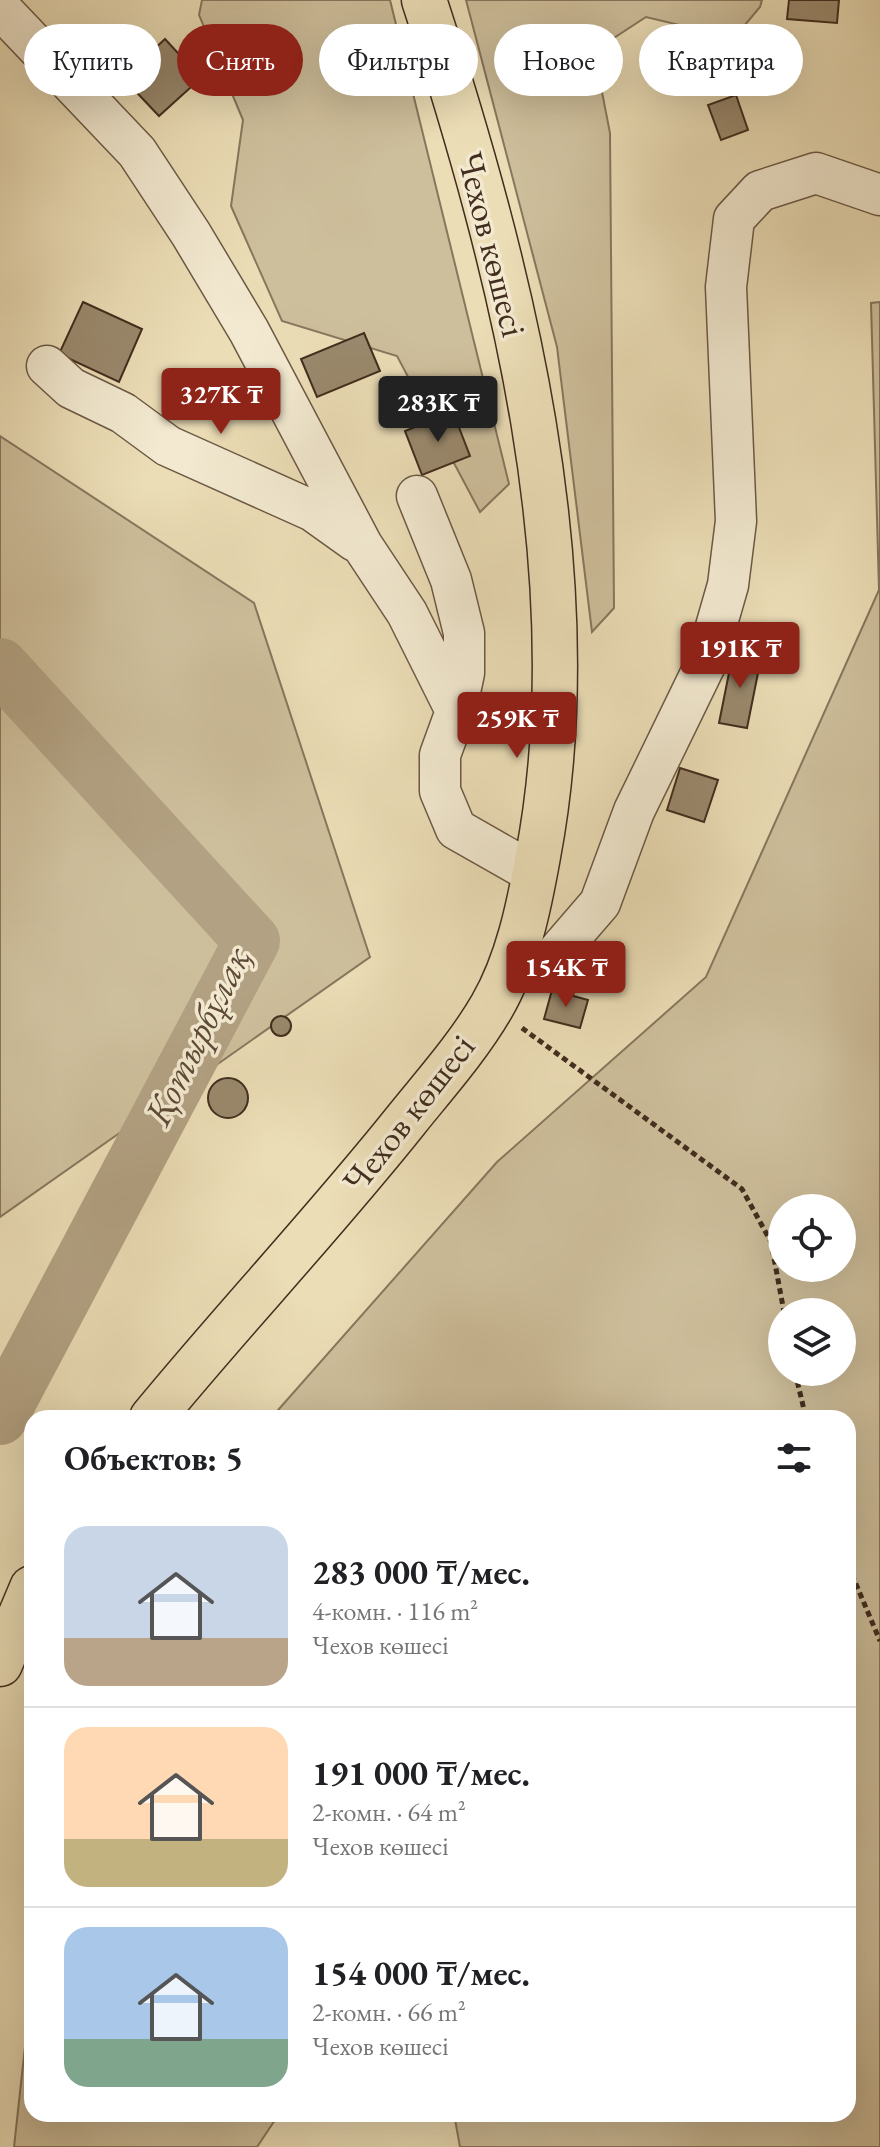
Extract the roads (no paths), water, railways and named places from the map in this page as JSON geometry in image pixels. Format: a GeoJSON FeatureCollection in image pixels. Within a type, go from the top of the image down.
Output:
{"type":"FeatureCollection","features":[{"type":"Feature","properties":{"kind":"main road","name":"Чехов көшесі"},"geometry":{"type":"LineString","coordinates":[[159,1410],[396,1132],[492,1006],[512,960],[535,874],[552,744],[553,624],[539,449],[504,276],[462,115],[424,0]]}},
{"type":"Feature","properties":{"kind":"main road"},"geometry":{"type":"LineString","coordinates":[[0,1664],[24,1607]]}},
{"type":"Feature","properties":{"kind":"street"},"geometry":{"type":"LineString","coordinates":[[0,8],[137,152],[249,331],[362,545],[407,613],[456,711]]}},
{"type":"Feature","properties":{"kind":"street"},"geometry":{"type":"LineString","coordinates":[[512,960],[550,961],[600,903],[634,811],[705,665],[728,585],[736,521],[726,287],[734,219],[760,191],[816,173],[880,195]]}},
{"type":"Feature","properties":{"kind":"street"},"geometry":{"type":"LineString","coordinates":[[47,366],[71,388],[123,413],[168,446],[313,511],[362,545]]}},
{"type":"Feature","properties":{"kind":"street"},"geometry":{"type":"LineString","coordinates":[[417,496],[451,580],[464,633],[464,673],[456,711],[440,755],[440,791],[456,829],[535,874]]}},
{"type":"Feature","properties":{"kind":"waterway","name":"Қотырбұлақ"},"geometry":{"type":"LineString","coordinates":[[0,666],[252,941],[0,1417]]}}]}
